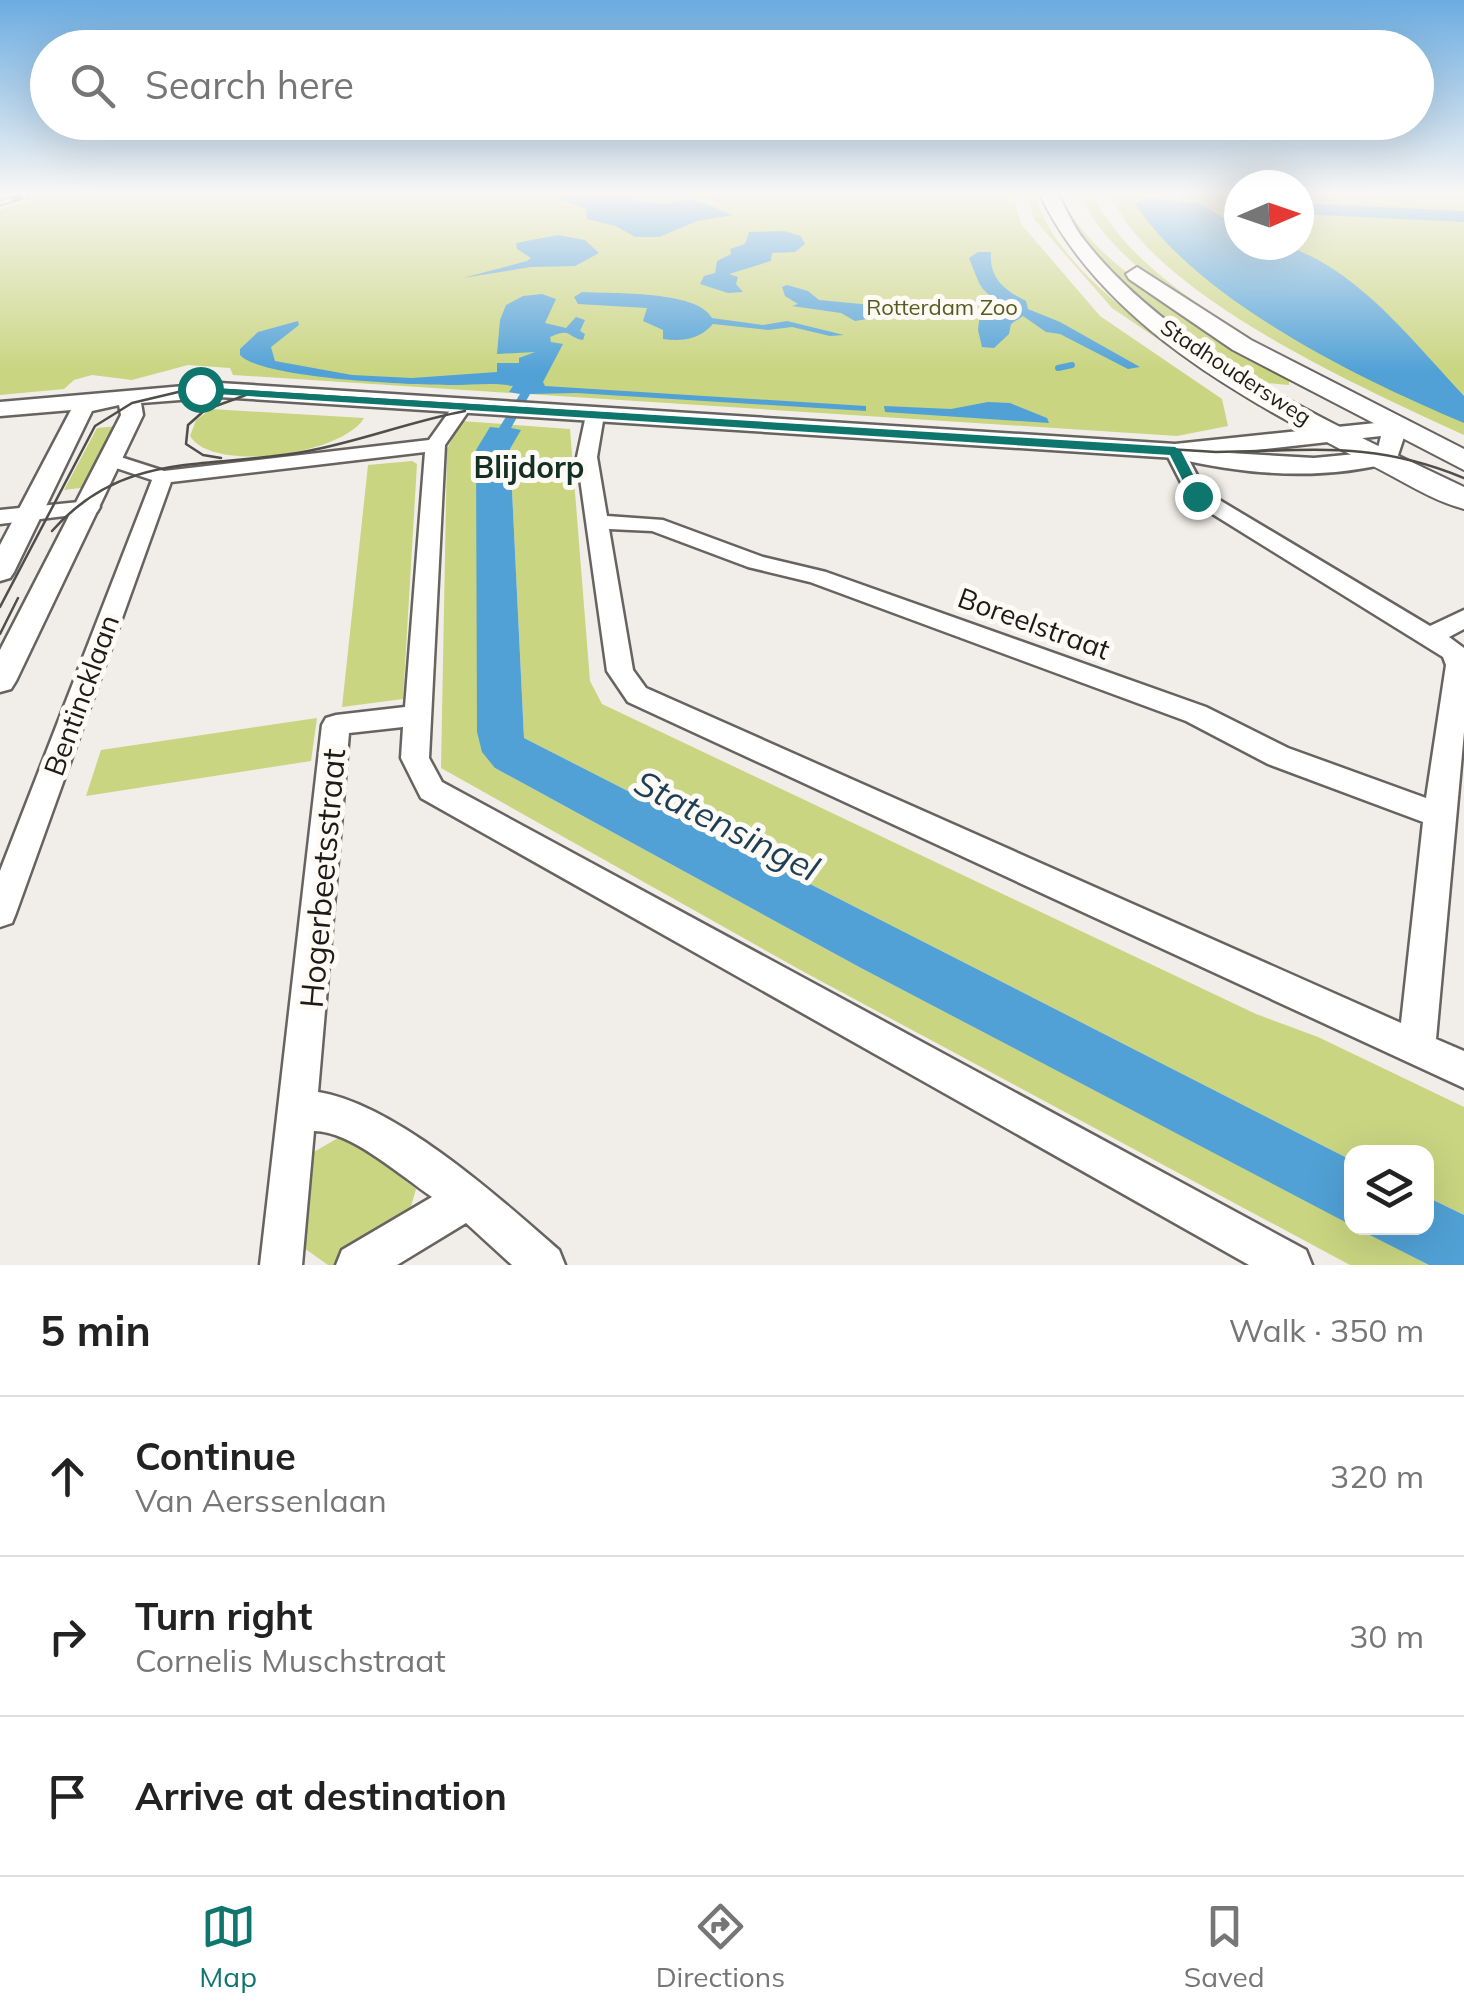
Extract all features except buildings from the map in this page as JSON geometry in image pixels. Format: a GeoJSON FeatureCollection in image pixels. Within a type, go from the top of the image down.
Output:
{"type":"FeatureCollection","features":[{"type":"Feature","properties":{"kind":"main road","name":"Stadhoudersweg"},"geometry":{"type":"LineString","coordinates":[[1085,254],[1131,301],[1257,389],[1329,431],[1464,499]]}},
{"type":"Feature","properties":{"kind":"main road","name":"Stadhoudersweg"},"geometry":{"type":"LineString","coordinates":[[1114,254],[1192,314],[1312,384],[1464,461]]}},
{"type":"Feature","properties":{"kind":"main road"},"geometry":{"type":"LineString","coordinates":[[1257,389],[1286,392],[1312,384]]}},
{"type":"Feature","properties":{"kind":"street"},"geometry":{"type":"LineString","coordinates":[[0,411],[130,399],[252,394],[1175,451],[1236,448],[1329,431],[1395,428],[1391,451],[1382,459],[1261,464],[1208,460],[1175,451]]}},
{"type":"Feature","properties":{"kind":"street"},"geometry":{"type":"LineString","coordinates":[[0,681],[50,574],[112,460],[132,415],[130,399]]}},
{"type":"Feature","properties":{"kind":"street"},"geometry":{"type":"LineString","coordinates":[[0,572],[14,516],[88,403]]}},
{"type":"Feature","properties":{"kind":"street"},"geometry":{"type":"LineString","coordinates":[[112,460],[163,478],[435,444],[473,407]]}},
{"type":"Feature","properties":{"kind":"street"},"geometry":{"type":"LineString","coordinates":[[595,415],[587,457],[620,672],[636,694],[1464,1070]]}},
{"type":"Feature","properties":{"kind":"street"},"geometry":{"type":"LineString","coordinates":[[435,444],[416,758],[431,790],[1291,1265]]}},
{"type":"Feature","properties":{"kind":"street"},"geometry":{"type":"LineString","coordinates":[[1175,451],[1197,496],[1442,644],[1459,666],[1439,815],[1417,1049]]}},
{"type":"Feature","properties":{"kind":"street","name":"Bentincklaan"},"geometry":{"type":"LineString","coordinates":[[0,913],[163,478]]}},
{"type":"Feature","properties":{"kind":"street"},"geometry":{"type":"LineString","coordinates":[[14,516],[88,507]]}},
{"type":"Feature","properties":{"kind":"street","name":"Boreelstraat"},"geometry":{"type":"LineString","coordinates":[[598,522],[654,525],[756,562],[818,577],[1196,714],[1278,756],[1439,815]]}},
{"type":"Feature","properties":{"kind":"street"},"geometry":{"type":"LineString","coordinates":[[1442,644],[1464,618]]}},
{"type":"Feature","properties":{"kind":"street","name":"Hogerbeetsstraat"},"geometry":{"type":"LineString","coordinates":[[281,1265],[300,1114],[336,725],[419,714]]}},
{"type":"Feature","properties":{"kind":"street"},"geometry":{"type":"LineString","coordinates":[[300,1114],[320,1111],[349,1118],[469,1198],[544,1265]]}},
{"type":"Feature","properties":{"kind":"street"},"geometry":{"type":"LineString","coordinates":[[357,1265],[469,1198]]}},
{"type":"Feature","properties":{"kind":"green space","name":"Rotterdam Zoo"},"geometry":{"type":"Polygon","coordinates":[[[0,254],[1047,254],[1100,316],[1222,399],[1228,426],[1177,436],[233,375],[230,368],[188,365],[132,380],[92,375],[74,380],[64,389],[0,395],[0,254]]]}},
{"type":"Feature","properties":{"kind":"green space"},"geometry":{"type":"Polygon","coordinates":[[[1065,254],[1131,315],[1262,405],[1258,407],[1112,308],[1065,254]]]}},
{"type":"Feature","properties":{"kind":"green space"},"geometry":{"type":"Polygon","coordinates":[[[1095,254],[1106,254],[1161,298],[1289,378],[1289,385],[1266,383],[1167,323],[1133,295],[1095,254]]]}},
{"type":"Feature","properties":{"kind":"green space"},"geometry":{"type":"Polygon","coordinates":[[[1137,254],[1201,306],[1335,392],[1192,308],[1126,256],[1137,254]]]}},
{"type":"Feature","properties":{"kind":"green space"},"geometry":{"type":"Polygon","coordinates":[[[1156,254],[1224,254],[1224,260],[1314,260],[1314,254],[1464,254],[1464,435],[1321,366],[1215,303],[1156,254]]]}},
{"type":"Feature","properties":{"kind":"green space"},"geometry":{"type":"Polygon","coordinates":[[[211,409],[364,418],[352,431],[306,450],[250,456],[203,448],[190,436],[196,420],[211,409]]]}},
{"type":"Feature","properties":{"kind":"green space"},"geometry":{"type":"Polygon","coordinates":[[[461,421],[570,429],[590,681],[602,704],[1256,1014],[1318,1037],[1464,1107],[1464,1215],[1434,1200],[1434,1145],[1344,1145],[1344,1156],[524,738],[510,449],[520,431],[490,428],[495,768],[861,968],[1344,1221],[1344,1235],[1372,1235],[1429,1265],[1350,1265],[804,972],[441,768],[447,449],[461,421]]]}},
{"type":"Feature","properties":{"kind":"green space"},"geometry":{"type":"Polygon","coordinates":[[[118,426],[89,487],[64,490],[97,428],[118,426]]]}},
{"type":"Feature","properties":{"kind":"green space"},"geometry":{"type":"Polygon","coordinates":[[[412,461],[417,464],[403,699],[342,707],[368,465],[412,461]]]}},
{"type":"Feature","properties":{"kind":"green space"},"geometry":{"type":"Polygon","coordinates":[[[317,718],[311,761],[86,796],[101,750],[317,718]]]}},
{"type":"Feature","properties":{"kind":"green space"},"geometry":{"type":"Polygon","coordinates":[[[345,1134],[416,1189],[405,1227],[338,1265],[328,1265],[304,1248],[312,1153],[345,1134]]]}},
{"type":"Feature","properties":{"kind":"water"},"geometry":{"type":"Polygon","coordinates":[[[525,254],[597,254],[575,266],[531,267],[463,278],[527,261],[531,258],[525,254]]]}},
{"type":"Feature","properties":{"kind":"water"},"geometry":{"type":"Polygon","coordinates":[[[731,254],[772,254],[771,261],[729,274],[738,277],[736,284],[743,292],[728,293],[700,284],[704,276],[715,273],[717,261],[731,254]]]}},
{"type":"Feature","properties":{"kind":"water"},"geometry":{"type":"Polygon","coordinates":[[[991,254],[995,276],[1005,288],[1026,301],[1028,309],[1060,322],[1140,367],[1128,369],[1060,334],[1046,332],[1023,316],[1011,324],[1009,334],[994,348],[982,347],[978,330],[980,312],[987,308],[1008,313],[1013,309],[988,294],[969,258],[991,254]]]}},
{"type":"Feature","properties":{"kind":"water"},"geometry":{"type":"Polygon","coordinates":[[[1179,254],[1224,254],[1224,260],[1314,258],[1361,290],[1405,331],[1464,396],[1464,423],[1330,360],[1240,304],[1179,254]]]}},
{"type":"Feature","properties":{"kind":"water"},"geometry":{"type":"Polygon","coordinates":[[[782,287],[808,291],[819,300],[872,305],[876,309],[867,319],[855,321],[841,313],[792,306],[798,304],[785,296],[782,287]]]}},
{"type":"Feature","properties":{"kind":"water"},"geometry":{"type":"Polygon","coordinates":[[[582,292],[672,298],[690,302],[712,318],[763,325],[787,321],[844,335],[830,336],[792,327],[768,330],[713,324],[690,338],[663,339],[663,330],[643,321],[647,308],[578,304],[574,297],[582,292]]]}},
{"type":"Feature","properties":{"kind":"water","name":"Statensingel"},"geometry":{"type":"Polygon","coordinates":[[[542,294],[556,299],[545,323],[566,328],[576,317],[585,320],[580,331],[585,334],[583,340],[566,333],[550,337],[551,342],[563,344],[543,382],[545,386],[866,406],[866,411],[576,393],[530,394],[511,428],[521,430],[510,449],[524,738],[1344,1156],[1344,1221],[861,968],[495,768],[482,752],[477,732],[476,450],[490,427],[499,428],[520,394],[509,392],[513,386],[505,385],[405,384],[306,375],[254,363],[240,355],[240,349],[258,332],[298,321],[299,325],[271,347],[275,361],[352,375],[412,378],[497,372],[497,363],[519,363],[519,358],[535,352],[497,354],[500,320],[506,305],[523,296],[542,294]]]}},
{"type":"Feature","properties":{"kind":"water"},"geometry":{"type":"Polygon","coordinates":[[[988,402],[1010,403],[1047,418],[1049,423],[885,412],[884,406],[951,409],[988,402]]]}},
{"type":"Feature","properties":{"kind":"water"},"geometry":{"type":"Polygon","coordinates":[[[1434,1200],[1464,1215],[1464,1265],[1429,1265],[1370,1235],[1434,1235],[1434,1200]]]}},
{"type":"Feature","properties":{"kind":"waterway"},"geometry":{"type":"LineString","coordinates":[[1058,368],[1072,365]]}},
{"type":"Feature","properties":{"kind":"tram line"},"geometry":{"type":"LineString","coordinates":[[0,607],[95,426],[132,403],[195,388],[1216,452],[1342,450],[1400,458],[1464,478]]}},
{"type":"Feature","properties":{"kind":"tram line"},"geometry":{"type":"LineString","coordinates":[[221,458],[203,455],[186,444],[188,425],[205,410],[246,395]]}},
{"type":"Feature","properties":{"kind":"tram line"},"geometry":{"type":"LineString","coordinates":[[52,531],[80,505],[109,486],[140,474],[308,451],[465,411]]}},
{"type":"Feature","properties":{"kind":"tram line"},"geometry":{"type":"LineString","coordinates":[[0,634],[18,598]]}},
{"type":"Feature","properties":{"kind":"district","name":"Blijdorp"},"geometry":{"type":"Point","coordinates":[529,467]}},
{"type":"Feature","properties":{"kind":"route"},"geometry":{"type":"LineString","coordinates":[[200,389],[357,402],[1175,451],[1197,496]]}}]}
